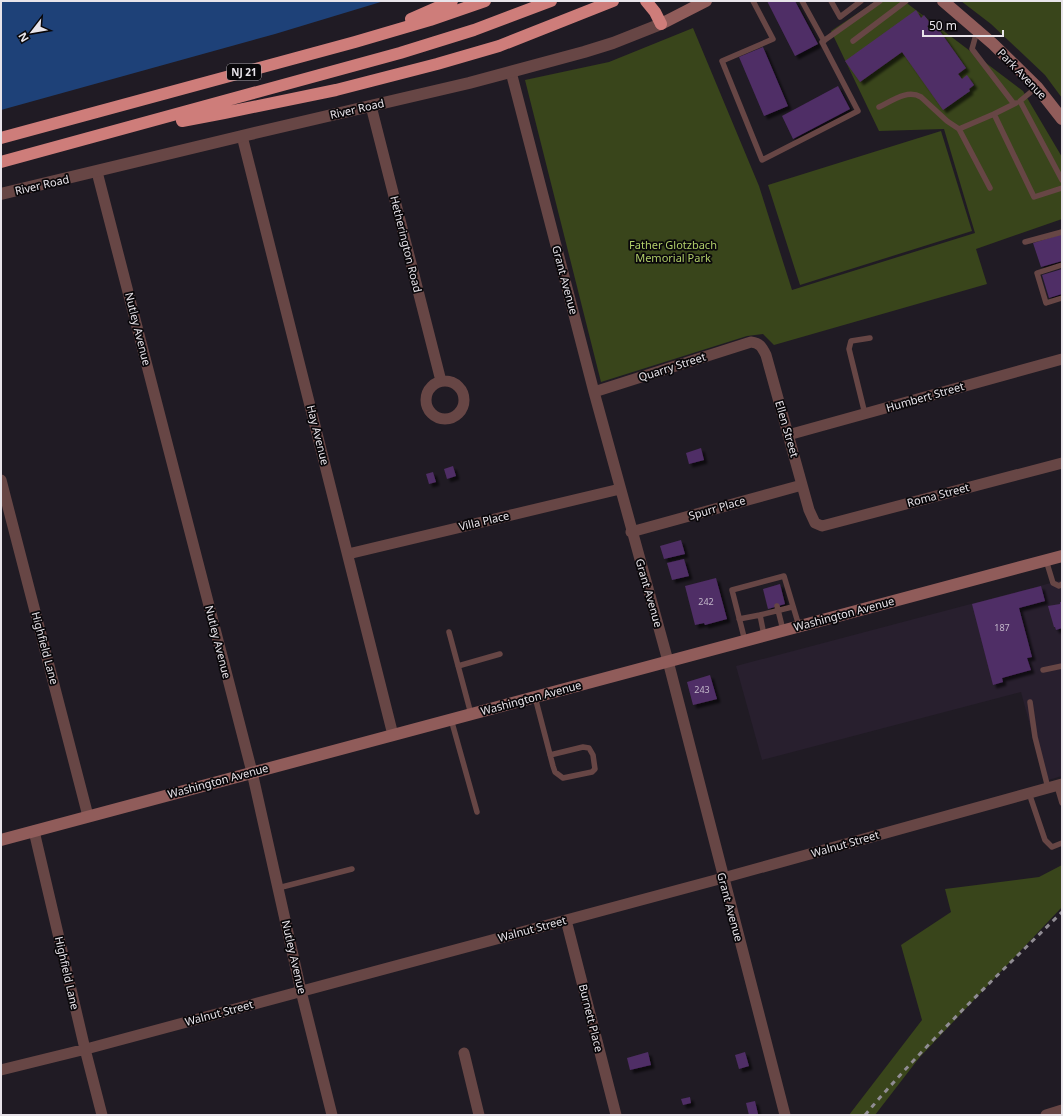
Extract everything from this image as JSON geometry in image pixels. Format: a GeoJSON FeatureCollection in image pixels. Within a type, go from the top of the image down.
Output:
{"type":"FeatureCollection","features":[{"type":"Feature","properties":{"kind":"highway"},"geometry":{"type":"LineString","coordinates":[[355,42],[452,1]]}},
{"type":"Feature","properties":{"kind":"highway","name":"NJ 21"},"geometry":{"type":"LineString","coordinates":[[1,138],[355,42],[430,20],[485,1]]}},
{"type":"Feature","properties":{"kind":"highway","name":"NJ 21"},"geometry":{"type":"LineString","coordinates":[[1,162],[400,53],[474,30],[551,1]]}},
{"type":"Feature","properties":{"kind":"highway"},"geometry":{"type":"LineString","coordinates":[[100,136],[224,113],[356,85],[430,66],[499,46],[613,1]]}},
{"type":"Feature","properties":{"kind":"highway"},"geometry":{"type":"LineString","coordinates":[[646,1],[655,12],[661,24]]}},
{"type":"Feature","properties":{"kind":"main road","name":"River Road"},"geometry":{"type":"LineString","coordinates":[[661,24],[706,1]]}},
{"type":"Feature","properties":{"kind":"main road","name":"Park Avenue"},"geometry":{"type":"LineString","coordinates":[[943,1],[1037,87],[1062,119]]}},
{"type":"Feature","properties":{"kind":"main road","name":"Washington Avenue"},"geometry":{"type":"LineString","coordinates":[[1,840],[1062,556]]}},
{"type":"Feature","properties":{"kind":"street","name":"River Road"},"geometry":{"type":"LineString","coordinates":[[1,194],[469,83],[613,43],[661,24]]}},
{"type":"Feature","properties":{"kind":"street","name":"Grant Avenue"},"geometry":{"type":"LineString","coordinates":[[511,72],[631,532],[668,661],[785,1115]]}},
{"type":"Feature","properties":{"kind":"street","name":"Hetherington Road"},"geometry":{"type":"LineString","coordinates":[[371,106],[441,381]]}},
{"type":"Feature","properties":{"kind":"street","name":"Hay Avenue"},"geometry":{"type":"LineString","coordinates":[[242,136],[394,734]]}},
{"type":"Feature","properties":{"kind":"street","name":"Nutley Avenue"},"geometry":{"type":"LineString","coordinates":[[97,172],[252,772],[301,991],[332,1115]]}},
{"type":"Feature","properties":{"kind":"street","name":"Quarry Street"},"geometry":{"type":"LineString","coordinates":[[594,392],[751,342]]}},
{"type":"Feature","properties":{"kind":"street","name":"Ellen Street"},"geometry":{"type":"LineString","coordinates":[[751,342],[758,343],[766,355],[809,510],[815,523]]}},
{"type":"Feature","properties":{"kind":"street","name":"Humbert Street"},"geometry":{"type":"LineString","coordinates":[[788,435],[1062,359]]}},
{"type":"Feature","properties":{"kind":"street","name":"Roma Street"},"geometry":{"type":"LineString","coordinates":[[815,523],[822,526],[1062,463]]}},
{"type":"Feature","properties":{"kind":"street","name":"Highfield Lane"},"geometry":{"type":"LineString","coordinates":[[1,480],[88,816]]}},
{"type":"Feature","properties":{"kind":"street","name":"Spurr Place"},"geometry":{"type":"LineString","coordinates":[[631,532],[802,485]]}},
{"type":"Feature","properties":{"kind":"street","name":"Villa Place"},"geometry":{"type":"LineString","coordinates":[[348,554],[620,489]]}},
{"type":"Feature","properties":{"kind":"street","name":"Walnut Street"},"geometry":{"type":"LineString","coordinates":[[1,1070],[85,1049],[723,878],[1056,786]]}},
{"type":"Feature","properties":{"kind":"street","name":"Highfield Lane"},"geometry":{"type":"LineString","coordinates":[[34,831],[102,1115]]}},
{"type":"Feature","properties":{"kind":"street","name":"Burnett Place"},"geometry":{"type":"LineString","coordinates":[[566,920],[616,1115]]}},
{"type":"Feature","properties":{"kind":"street"},"geometry":{"type":"LineString","coordinates":[[464,1053],[479,1115]]}},
{"type":"Feature","properties":{"kind":"street"},"geometry":{"type":"LineString","coordinates":[[1046,1115],[1062,1110]]}},
{"type":"Feature","properties":{"kind":"lane"},"geometry":{"type":"LineString","coordinates":[[753,1],[773,40],[722,61],[762,160],[858,111],[822,42],[824,41],[802,1]]}},
{"type":"Feature","properties":{"kind":"lane"},"geometry":{"type":"LineString","coordinates":[[831,1],[840,17],[861,1]]}},
{"type":"Feature","properties":{"kind":"lane"},"geometry":{"type":"LineString","coordinates":[[824,41],[880,1]]}},
{"type":"Feature","properties":{"kind":"lane"},"geometry":{"type":"LineString","coordinates":[[853,41],[906,1]]}},
{"type":"Feature","properties":{"kind":"lane"},"geometry":{"type":"LineString","coordinates":[[977,31],[972,49],[1014,104]]}},
{"type":"Feature","properties":{"kind":"lane"},"geometry":{"type":"LineString","coordinates":[[959,129],[1020,101],[1037,87]]}},
{"type":"Feature","properties":{"kind":"lane"},"geometry":{"type":"LineString","coordinates":[[879,107],[905,94],[916,94],[921,97],[947,121],[959,129],[990,188]]}},
{"type":"Feature","properties":{"kind":"lane"},"geometry":{"type":"LineString","coordinates":[[1020,101],[1062,180]]}},
{"type":"Feature","properties":{"kind":"lane"},"geometry":{"type":"LineString","coordinates":[[994,114],[1034,197],[1062,188]]}},
{"type":"Feature","properties":{"kind":"lane"},"geometry":{"type":"LineString","coordinates":[[1025,242],[1062,232]]}},
{"type":"Feature","properties":{"kind":"lane"},"geometry":{"type":"LineString","coordinates":[[1062,265],[1037,273],[1046,303],[1062,298]]}},
{"type":"Feature","properties":{"kind":"lane"},"geometry":{"type":"LineString","coordinates":[[865,414],[850,349],[851,341],[870,338]]}},
{"type":"Feature","properties":{"kind":"lane"},"geometry":{"type":"LineString","coordinates":[[1046,560],[1053,583],[1059,586],[1062,584]]}},
{"type":"Feature","properties":{"kind":"lane"},"geometry":{"type":"LineString","coordinates":[[745,641],[732,590],[770,583],[784,576],[792,607],[799,626]]}},
{"type":"Feature","properties":{"kind":"lane"},"geometry":{"type":"LineString","coordinates":[[739,619],[792,607]]}},
{"type":"Feature","properties":{"kind":"lane"},"geometry":{"type":"LineString","coordinates":[[778,609],[783,630]]}},
{"type":"Feature","properties":{"kind":"lane"},"geometry":{"type":"LineString","coordinates":[[760,615],[764,636]]}},
{"type":"Feature","properties":{"kind":"lane"},"geometry":{"type":"LineString","coordinates":[[449,632],[471,714]]}},
{"type":"Feature","properties":{"kind":"lane"},"geometry":{"type":"LineString","coordinates":[[458,666],[500,654]]}},
{"type":"Feature","properties":{"kind":"lane"},"geometry":{"type":"LineString","coordinates":[[1042,670],[1062,666]]}},
{"type":"Feature","properties":{"kind":"lane"},"geometry":{"type":"LineString","coordinates":[[534,697],[550,755],[555,772],[563,778],[592,772],[595,769],[589,748],[583,747],[550,755]]}},
{"type":"Feature","properties":{"kind":"lane"},"geometry":{"type":"LineString","coordinates":[[1030,702],[1035,737],[1062,803]]}},
{"type":"Feature","properties":{"kind":"lane"},"geometry":{"type":"LineString","coordinates":[[451,719],[477,812]]}},
{"type":"Feature","properties":{"kind":"lane"},"geometry":{"type":"LineString","coordinates":[[1029,793],[1047,843],[1052,847],[1062,843]]}},
{"type":"Feature","properties":{"kind":"lane"},"geometry":{"type":"LineString","coordinates":[[278,888],[352,869]]}},
{"type":"Feature","properties":{"kind":"shaded area"},"geometry":{"type":"Polygon","coordinates":[[[1062,580],[1062,776],[1045,781],[1021,692],[762,760],[736,666],[1062,580]]]}},
{"type":"Feature","properties":{"kind":"green space","name":"Father Glotzbach Memorial Park"},"geometry":{"type":"Polygon","coordinates":[[[876,1],[904,1],[1023,91],[1062,157],[1062,219],[976,249],[987,284],[774,345],[763,334],[747,336],[601,382],[525,80],[609,62],[693,28],[759,186],[792,290],[975,233],[944,129],[879,131],[831,31],[876,1]]]}},
{"type":"Feature","properties":{"kind":"green space"},"geometry":{"type":"Polygon","coordinates":[[[961,1],[1062,1],[1062,98],[1045,75],[991,24],[961,1]]]}},
{"type":"Feature","properties":{"kind":"green space"},"geometry":{"type":"Polygon","coordinates":[[[941,131],[972,231],[800,285],[768,185],[941,131]]]}},
{"type":"Feature","properties":{"kind":"green space"},"geometry":{"type":"Polygon","coordinates":[[[1062,865],[1062,907],[919,1058],[875,1115],[849,1115],[922,1020],[901,945],[951,912],[945,889],[1039,877],[1062,865]]]}},
{"type":"Feature","properties":{"kind":"water"},"geometry":{"type":"Polygon","coordinates":[[[1,1],[384,1],[275,34],[1,110],[1,1]]]}},
{"type":"Feature","properties":{"kind":"building"},"geometry":{"type":"Polygon","coordinates":[[[767,1],[795,1],[818,44],[795,56],[767,1]]]}},
{"type":"Feature","properties":{"kind":"building"},"geometry":{"type":"Polygon","coordinates":[[[916,10],[921,18],[924,15],[931,24],[927,26],[931,31],[937,27],[966,68],[958,74],[962,79],[967,75],[974,85],[969,89],[970,91],[943,110],[902,52],[860,82],[845,61],[916,10]]]}},
{"type":"Feature","properties":{"kind":"building"},"geometry":{"type":"Polygon","coordinates":[[[763,47],[788,106],[764,116],[739,57],[763,47]]]}},
{"type":"Feature","properties":{"kind":"building"},"geometry":{"type":"Polygon","coordinates":[[[838,86],[850,109],[793,139],[782,116],[838,86]]]}},
{"type":"Feature","properties":{"kind":"building"},"geometry":{"type":"Polygon","coordinates":[[[1062,234],[1062,261],[1041,267],[1033,243],[1062,234]]]}},
{"type":"Feature","properties":{"kind":"building"},"geometry":{"type":"Polygon","coordinates":[[[1062,269],[1062,294],[1049,298],[1042,275],[1062,269]]]}},
{"type":"Feature","properties":{"kind":"building"},"geometry":{"type":"Polygon","coordinates":[[[701,448],[704,460],[689,464],[686,453],[701,448]]]}},
{"type":"Feature","properties":{"kind":"building"},"geometry":{"type":"Polygon","coordinates":[[[453,466],[456,476],[447,479],[444,469],[453,466]]]}},
{"type":"Feature","properties":{"kind":"building"},"geometry":{"type":"Polygon","coordinates":[[[433,472],[436,482],[429,484],[426,474],[433,472]]]}},
{"type":"Feature","properties":{"kind":"building"},"geometry":{"type":"Polygon","coordinates":[[[681,540],[685,554],[664,559],[660,546],[681,540]]]}},
{"type":"Feature","properties":{"kind":"building"},"geometry":{"type":"Polygon","coordinates":[[[684,559],[689,576],[672,580],[667,563],[684,559]]]}},
{"type":"Feature","properties":{"kind":"building"},"geometry":{"type":"Polygon","coordinates":[[[716,578],[727,619],[705,625],[704,623],[695,625],[685,586],[716,578]]]}},
{"type":"Feature","properties":{"kind":"building"},"geometry":{"type":"Polygon","coordinates":[[[780,584],[785,604],[768,609],[763,589],[780,584]]]}},
{"type":"Feature","properties":{"kind":"building"},"geometry":{"type":"Polygon","coordinates":[[[1041,586],[1045,601],[1019,608],[1032,657],[1027,658],[1031,670],[1002,678],[1003,682],[993,685],[972,604],[1041,586]]]}},
{"type":"Feature","properties":{"kind":"building"},"geometry":{"type":"Polygon","coordinates":[[[1060,602],[1062,602],[1062,628],[1056,630],[1048,606],[1060,604],[1060,602]]]}},
{"type":"Feature","properties":{"kind":"building"},"geometry":{"type":"Polygon","coordinates":[[[710,675],[717,699],[693,705],[687,682],[710,675]]]}},
{"type":"Feature","properties":{"kind":"building"},"geometry":{"type":"Polygon","coordinates":[[[648,1052],[651,1065],[630,1070],[627,1058],[648,1052]]]}},
{"type":"Feature","properties":{"kind":"building"},"geometry":{"type":"Polygon","coordinates":[[[745,1052],[749,1066],[739,1069],[735,1055],[745,1052]]]}},
{"type":"Feature","properties":{"kind":"building"},"geometry":{"type":"Polygon","coordinates":[[[690,1097],[691,1103],[683,1105],[681,1099],[690,1097]]]}},
{"type":"Feature","properties":{"kind":"building"},"geometry":{"type":"Polygon","coordinates":[[[755,1101],[758,1114],[749,1115],[746,1103],[755,1101]]]}},
{"type":"Feature","properties":{"kind":"railway"},"geometry":{"type":"LineString","coordinates":[[865,1115],[936,1037],[1062,912]]}}]}
